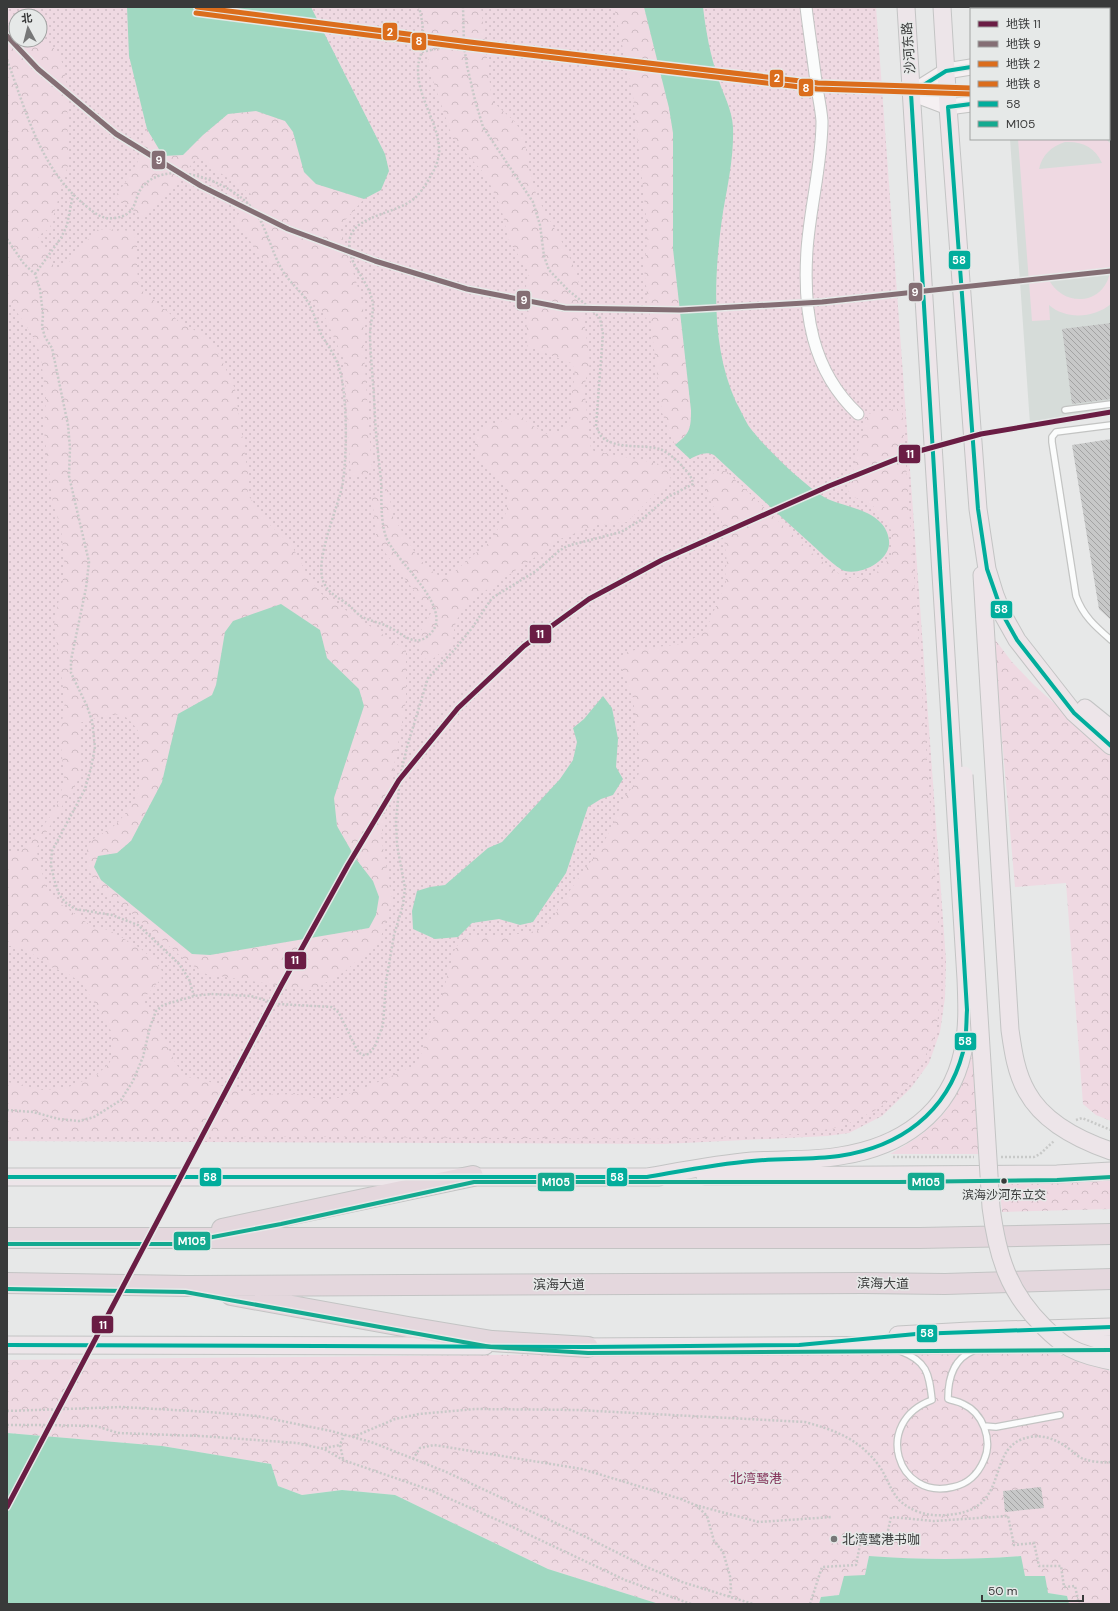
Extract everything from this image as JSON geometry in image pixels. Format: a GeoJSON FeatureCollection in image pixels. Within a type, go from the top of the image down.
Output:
{"type":"FeatureCollection","features":[{"type":"Feature","properties":{"kind":"highway"},"geometry":{"type":"LineString","coordinates":[[175,1238],[280,1218],[473,1176]]}},
{"type":"Feature","properties":{"kind":"highway"},"geometry":{"type":"LineString","coordinates":[[7,1238],[920,1238],[1111,1234]]}},
{"type":"Feature","properties":{"kind":"highway","name":"滨海大道"},"geometry":{"type":"LineString","coordinates":[[7,1283],[186,1286],[862,1283],[945,1284],[1111,1279]]}},
{"type":"Feature","properties":{"kind":"highway"},"geometry":{"type":"LineString","coordinates":[[186,1286],[492,1341],[588,1347]]}},
{"type":"Feature","properties":{"kind":"main road","name":"沙河东路"},"geometry":{"type":"LineString","coordinates":[[906,7],[940,544]]}},
{"type":"Feature","properties":{"kind":"main road"},"geometry":{"type":"LineString","coordinates":[[942,7],[978,509],[1010,1030],[1013,1051],[1018,1074],[1027,1093],[1042,1112],[1064,1131],[1111,1151]]}},
{"type":"Feature","properties":{"kind":"main road"},"geometry":{"type":"LineString","coordinates":[[978,509],[986,562],[995,595],[1003,615],[1017,640],[1074,713],[1111,746]]}},
{"type":"Feature","properties":{"kind":"main road"},"geometry":{"type":"LineString","coordinates":[[940,544],[952,628],[964,775],[991,1207],[999,1253],[1008,1277],[1020,1299],[1033,1316],[1051,1334],[1070,1348],[1090,1357],[1111,1361]]}},
{"type":"Feature","properties":{"kind":"main road"},"geometry":{"type":"LineString","coordinates":[[647,1177],[711,1166],[753,1161],[838,1156],[863,1152],[884,1146],[907,1133],[931,1113],[940,1102],[957,1072],[963,1052],[966,1028],[966,987],[940,544]]}},
{"type":"Feature","properties":{"kind":"main road"},"geometry":{"type":"LineString","coordinates":[[1035,664],[1111,730]]}},
{"type":"Feature","properties":{"kind":"main road"},"geometry":{"type":"LineString","coordinates":[[7,1177],[647,1177],[1049,1174],[1111,1171]]}},
{"type":"Feature","properties":{"kind":"main road"},"geometry":{"type":"LineString","coordinates":[[799,1345],[923,1333],[1111,1327]]}},
{"type":"Feature","properties":{"kind":"main road"},"geometry":{"type":"LineString","coordinates":[[7,1345],[588,1347],[799,1345],[986,1346],[1111,1344]]}},
{"type":"Feature","properties":{"kind":"street"},"geometry":{"type":"LineString","coordinates":[[806,7],[822,119],[816,191],[807,249],[806,298],[808,316],[815,346],[826,373],[845,402],[858,414]]}},
{"type":"Feature","properties":{"kind":"street"},"geometry":{"type":"LineString","coordinates":[[911,93],[946,71],[970,68]]}},
{"type":"Feature","properties":{"kind":"street"},"geometry":{"type":"LineString","coordinates":[[911,93],[948,107],[970,104]]}},
{"type":"Feature","properties":{"kind":"lane"},"geometry":{"type":"LineString","coordinates":[[1065,410],[1111,404]]}},
{"type":"Feature","properties":{"kind":"lane"},"geometry":{"type":"LineString","coordinates":[[1111,425],[1056,432],[1052,437],[1076,596],[1079,607],[1086,618],[1111,640]]}},
{"type":"Feature","properties":{"kind":"lane"},"geometry":{"type":"LineString","coordinates":[[883,1345],[912,1356],[925,1367],[929,1379],[932,1400],[914,1408],[906,1417],[900,1428],[897,1442],[898,1456],[902,1466],[917,1482],[930,1488],[946,1489],[959,1486],[970,1480],[980,1469],[986,1455],[988,1441],[984,1426],[976,1413],[963,1404],[948,1399],[948,1385],[952,1371],[961,1359],[966,1354],[986,1346]]}},
{"type":"Feature","properties":{"kind":"lane"},"geometry":{"type":"LineString","coordinates":[[984,1426],[996,1427],[1060,1415]]}},
{"type":"Feature","properties":{"kind":"path"},"geometry":{"type":"LineString","coordinates":[[7,60],[44,157],[73,195],[101,217],[113,219],[125,215],[136,206],[140,192],[144,185],[156,177],[174,173],[194,174],[218,184],[239,196],[253,209],[262,224],[281,270],[302,294],[311,308],[322,335],[338,364],[341,376],[346,438],[343,483],[326,542],[321,566],[321,577],[324,584],[333,595],[347,604],[359,615],[390,627],[415,641],[423,639],[429,634],[436,622],[436,607],[424,588],[391,547],[385,534],[381,514],[381,482],[375,421],[370,334],[373,304],[369,291],[350,252],[349,243],[351,231],[359,224],[370,218],[398,209],[416,197],[430,178],[438,160],[439,147],[436,132],[426,107],[419,81],[418,66],[422,52],[424,28],[419,7]]}},
{"type":"Feature","properties":{"kind":"path"},"geometry":{"type":"LineString","coordinates":[[7,1110],[32,1112],[59,1119],[79,1121],[94,1117],[121,1100],[133,1081],[143,1057],[150,1027],[156,1011],[163,1005],[194,996],[211,994],[251,996],[278,1004],[332,1007],[339,1013],[358,1052],[362,1055],[369,1054],[375,1046],[383,1024],[386,982],[394,935],[403,905],[403,872],[397,845],[396,821],[400,777],[406,747],[428,678],[456,648],[472,628],[492,598],[536,571],[567,546],[621,532],[640,520],[668,497],[693,484],[692,478],[678,462],[662,450],[610,442],[601,436],[596,426],[603,334],[600,318],[568,290],[549,270],[544,256],[540,225],[533,202],[484,127],[475,100],[464,46],[463,7]]}},
{"type":"Feature","properties":{"kind":"path"},"geometry":{"type":"LineString","coordinates":[[422,52],[444,47],[464,46]]}},
{"type":"Feature","properties":{"kind":"path"},"geometry":{"type":"LineString","coordinates":[[35,274],[61,238],[67,225],[73,195]]}},
{"type":"Feature","properties":{"kind":"path"},"geometry":{"type":"LineString","coordinates":[[7,239],[24,264],[35,274],[40,289],[43,315],[42,327],[45,337],[52,348],[57,367],[70,440],[69,476],[89,562],[86,588],[71,660],[71,673],[87,706],[92,721],[95,747],[85,789],[52,852],[51,865],[54,879],[59,894],[65,902],[75,909],[112,915],[138,925],[179,964],[189,979],[194,996]]}},
{"type":"Feature","properties":{"kind":"path"},"geometry":{"type":"LineString","coordinates":[[1073,1120],[1082,1118],[1111,1130]]}},
{"type":"Feature","properties":{"kind":"path"},"geometry":{"type":"LineString","coordinates":[[995,1157],[1034,1157],[1040,1154],[1056,1139]]}},
{"type":"Feature","properties":{"kind":"path"},"geometry":{"type":"LineString","coordinates":[[886,1157],[980,1157]]}},
{"type":"Feature","properties":{"kind":"path"},"geometry":{"type":"LineString","coordinates":[[7,1411],[122,1407],[209,1412],[257,1416],[344,1435],[371,1442],[413,1459],[682,1582],[753,1604]]}},
{"type":"Feature","properties":{"kind":"path"},"geometry":{"type":"LineString","coordinates":[[353,1438],[394,1419],[419,1414],[475,1409],[577,1410],[804,1422],[829,1428],[846,1436],[866,1450],[878,1464],[890,1488],[902,1503],[920,1513],[938,1515],[961,1513],[980,1505],[991,1491],[1003,1457],[1018,1441],[1029,1437],[1040,1436],[1053,1439],[1083,1459],[1111,1462]]}},
{"type":"Feature","properties":{"kind":"path"},"geometry":{"type":"LineString","coordinates":[[7,1426],[43,1424],[96,1426],[118,1433],[201,1436],[297,1443],[324,1449],[343,1460],[430,1490],[509,1525],[625,1580],[691,1604]]}},
{"type":"Feature","properties":{"kind":"path"},"geometry":{"type":"LineString","coordinates":[[343,1460],[340,1445],[344,1435]]}},
{"type":"Feature","properties":{"kind":"path"},"geometry":{"type":"LineString","coordinates":[[324,1449],[340,1445]]}},
{"type":"Feature","properties":{"kind":"path"},"geometry":{"type":"LineString","coordinates":[[413,1459],[420,1448],[434,1445],[442,1446],[582,1469],[681,1499],[695,1505],[759,1522],[832,1517]]}},
{"type":"Feature","properties":{"kind":"path"},"geometry":{"type":"LineString","coordinates":[[695,1505],[707,1516],[714,1540],[723,1552],[731,1583],[729,1597]]}},
{"type":"Feature","properties":{"kind":"path"},"geometry":{"type":"LineString","coordinates":[[810,1604],[822,1567],[856,1565],[860,1545],[885,1544],[891,1517],[934,1521],[1008,1516],[1014,1545],[1034,1543],[1039,1566],[1061,1566],[1064,1586],[1075,1586],[1079,1604]]}},
{"type":"Feature","properties":{"kind":"shaded area"},"geometry":{"type":"Polygon","coordinates":[[[127,7],[311,7],[385,154],[389,171],[381,190],[364,199],[316,184],[304,172],[293,132],[285,121],[256,111],[228,114],[203,135],[183,155],[163,156],[147,129],[129,56],[127,7]]]}},
{"type":"Feature","properties":{"kind":"shaded area"},"geometry":{"type":"Polygon","coordinates":[[[644,7],[703,7],[713,60],[731,114],[733,127],[733,148],[720,235],[716,283],[716,308],[722,357],[736,402],[754,433],[774,455],[798,477],[821,495],[830,500],[869,514],[882,524],[889,539],[887,551],[884,557],[878,562],[865,569],[851,572],[841,569],[832,563],[714,455],[705,453],[690,459],[675,445],[687,434],[689,430],[691,410],[673,249],[673,133],[669,108],[644,7]]]}},
{"type":"Feature","properties":{"kind":"shaded area"},"geometry":{"type":"Polygon","coordinates":[[[1111,109],[1111,413],[1030,424],[1010,140],[1110,140],[1111,109]]]}},
{"type":"Feature","properties":{"kind":"shaded area"},"geometry":{"type":"Polygon","coordinates":[[[281,604],[320,630],[327,658],[359,689],[364,706],[334,798],[337,826],[356,859],[373,881],[379,897],[376,915],[369,928],[210,955],[192,954],[101,880],[94,867],[98,856],[117,853],[131,841],[162,782],[178,714],[212,695],[216,685],[225,632],[233,621],[281,604]]]}},
{"type":"Feature","properties":{"kind":"shaded area"},"geometry":{"type":"Polygon","coordinates":[[[603,696],[612,708],[618,739],[616,767],[623,779],[613,795],[601,799],[588,807],[566,873],[533,922],[520,925],[499,919],[472,923],[458,937],[435,939],[413,929],[412,911],[417,891],[445,885],[488,848],[502,842],[560,779],[573,760],[577,742],[573,728],[584,719],[603,696]]]}},
{"type":"Feature","properties":{"kind":"shaded area"},"geometry":{"type":"Polygon","coordinates":[[[7,1433],[162,1446],[271,1464],[278,1486],[302,1495],[342,1490],[395,1495],[548,1569],[659,1604],[7,1604],[7,1433]]]}},
{"type":"Feature","properties":{"kind":"shaded area"},"geometry":{"type":"Polygon","coordinates":[[[869,1556],[945,1559],[1021,1556],[1025,1576],[1045,1576],[1048,1593],[1067,1596],[1069,1604],[819,1604],[821,1597],[839,1595],[844,1576],[865,1575],[869,1556]]]}},
{"type":"Feature","properties":{"kind":"green space"},"geometry":{"type":"Polygon","coordinates":[[[7,7],[876,7],[946,960],[945,998],[940,1032],[929,1063],[911,1088],[882,1116],[849,1133],[827,1136],[664,1144],[7,1141],[7,7]]]}},
{"type":"Feature","properties":{"kind":"green space"},"geometry":{"type":"Polygon","coordinates":[[[423,7],[481,7],[492,101],[515,122],[524,136],[529,169],[537,197],[567,251],[578,277],[590,363],[584,387],[591,449],[594,451],[656,463],[667,471],[671,480],[671,484],[656,493],[627,522],[597,525],[560,539],[467,604],[456,621],[452,641],[448,647],[430,661],[422,655],[419,634],[431,613],[377,542],[372,498],[389,489],[392,515],[419,559],[434,573],[440,576],[452,574],[477,552],[483,549],[491,540],[504,519],[508,504],[504,484],[488,471],[475,454],[475,440],[479,432],[487,425],[521,415],[528,423],[547,434],[561,432],[569,426],[575,373],[571,363],[527,346],[526,280],[528,278],[528,270],[509,241],[501,208],[488,180],[482,171],[453,139],[429,69],[423,7]]]}},
{"type":"Feature","properties":{"kind":"green space"},"geometry":{"type":"Polygon","coordinates":[[[614,7],[644,7],[669,108],[673,133],[673,249],[691,410],[689,430],[687,434],[675,445],[662,413],[644,269],[648,234],[633,96],[614,7]]]}},
{"type":"Feature","properties":{"kind":"green space"},"geometry":{"type":"Polygon","coordinates":[[[7,10],[8,48],[48,48],[48,43],[60,56],[64,69],[67,86],[68,165],[50,228],[38,236],[56,270],[68,263],[96,230],[106,229],[132,231],[137,242],[137,271],[140,289],[180,322],[205,336],[218,352],[235,389],[248,474],[248,495],[269,524],[292,546],[307,574],[320,593],[406,650],[406,701],[381,836],[392,900],[381,937],[374,946],[344,972],[313,990],[206,974],[187,962],[118,901],[104,893],[94,881],[88,866],[88,846],[122,818],[133,803],[139,789],[141,763],[138,731],[124,716],[105,716],[79,723],[80,777],[36,849],[48,895],[93,927],[109,930],[140,948],[155,961],[162,971],[162,978],[145,997],[145,1007],[149,1009],[176,1064],[186,1077],[196,1078],[256,1095],[299,1094],[321,1100],[338,1098],[415,1066],[423,1050],[426,1037],[438,1011],[454,951],[461,940],[466,937],[504,936],[537,931],[545,927],[554,917],[563,900],[599,850],[610,831],[624,798],[637,781],[641,763],[633,698],[621,666],[620,657],[625,653],[638,649],[683,644],[700,635],[708,625],[726,582],[725,570],[727,563],[722,522],[706,493],[707,479],[716,471],[726,471],[816,557],[845,578],[871,576],[881,569],[892,554],[891,530],[873,506],[852,496],[848,491],[867,414],[902,408],[941,958],[940,998],[936,1033],[922,1063],[906,1087],[878,1109],[841,1127],[800,1134],[677,1139],[7,1135],[7,1082],[43,1090],[66,1088],[95,1076],[109,1064],[112,1057],[113,1048],[111,1031],[83,984],[67,973],[51,967],[31,953],[15,946],[7,946],[7,855],[19,851],[31,841],[53,813],[60,798],[64,777],[60,735],[65,702],[54,624],[65,569],[61,528],[53,504],[44,431],[46,397],[40,353],[31,333],[14,308],[7,301],[7,10]],[[320,630],[216,685],[212,695],[178,714],[162,782],[131,841],[117,853],[98,856],[210,955],[369,928],[373,881],[356,859],[337,826],[334,798],[364,705],[359,689],[327,658],[320,630]]]}},
{"type":"Feature","properties":{"kind":"green space"},"geometry":{"type":"Polygon","coordinates":[[[256,111],[285,121],[293,132],[297,148],[316,184],[364,199],[339,227],[363,304],[364,354],[372,472],[351,478],[344,360],[320,306],[271,270],[235,220],[251,194],[197,157],[176,185],[144,218],[115,197],[136,167],[147,129],[163,156],[182,155],[228,114],[256,111]]]}},
{"type":"Feature","properties":{"kind":"green space"},"geometry":{"type":"Polygon","coordinates":[[[1018,140],[1107,140],[1111,144],[1111,304],[1097,312],[1080,315],[1063,313],[1049,305],[1050,320],[1032,321],[1018,140]],[[1065,142],[1048,152],[1042,159],[1039,169],[1102,163],[1092,149],[1082,144],[1065,142]],[[1110,272],[1048,278],[1054,288],[1063,294],[1072,298],[1082,299],[1091,297],[1100,292],[1106,283],[1110,272]]]}},
{"type":"Feature","properties":{"kind":"green space"},"geometry":{"type":"Polygon","coordinates":[[[993,637],[1012,662],[1034,685],[1111,755],[1111,1121],[1096,1115],[1083,1104],[1066,883],[1015,887],[993,637]]]}},
{"type":"Feature","properties":{"kind":"green space"},"geometry":{"type":"Polygon","coordinates":[[[973,1045],[983,1154],[890,1154],[908,1144],[923,1133],[936,1122],[946,1110],[955,1097],[962,1082],[973,1045]]]}},
{"type":"Feature","properties":{"kind":"green space"},"geometry":{"type":"Polygon","coordinates":[[[1111,1177],[1111,1209],[1002,1212],[999,1180],[1111,1177]]]}},
{"type":"Feature","properties":{"kind":"green space","name":"北湾鹭港"},"geometry":{"type":"Polygon","coordinates":[[[1043,1349],[1111,1371],[1111,1604],[1069,1604],[1067,1596],[1048,1593],[1025,1576],[1020,1556],[944,1559],[869,1556],[865,1575],[839,1595],[821,1597],[819,1604],[659,1604],[548,1569],[395,1495],[342,1490],[302,1495],[278,1486],[271,1464],[162,1446],[7,1433],[7,1360],[1043,1349]]]}},
{"type":"Feature","properties":{"kind":"building"},"geometry":{"type":"Polygon","coordinates":[[[1111,323],[1111,399],[1072,404],[1062,329],[1111,323]]]}},
{"type":"Feature","properties":{"kind":"building"},"geometry":{"type":"Polygon","coordinates":[[[1111,439],[1111,620],[1099,609],[1072,445],[1111,439]]]}},
{"type":"Feature","properties":{"kind":"building"},"geometry":{"type":"Polygon","coordinates":[[[1041,1487],[1044,1508],[1005,1512],[1003,1491],[1041,1487]]]}},
{"type":"Feature","properties":{"kind":"metro line","name":"2"},"geometry":{"type":"LineString","coordinates":[[197,7],[470,42],[818,83],[970,88]]}},
{"type":"Feature","properties":{"kind":"metro line","name":"8"},"geometry":{"type":"LineString","coordinates":[[196,13],[469,48],[817,89],[970,94]]}},
{"type":"Feature","properties":{"kind":"metro line","name":"9"},"geometry":{"type":"LineString","coordinates":[[7,36],[38,69],[116,134],[201,186],[288,229],[375,261],[467,289],[565,308],[680,310],[822,302],[1111,271]]}},
{"type":"Feature","properties":{"kind":"metro line","name":"11"},"geometry":{"type":"LineString","coordinates":[[7,1507],[281,986],[348,865],[399,780],[458,708],[524,646],[589,599],[662,560],[829,486],[912,453],[981,434],[1111,412]]}},
{"type":"Feature","properties":{"kind":"transit line","name":"58"},"geometry":{"type":"LineString","coordinates":[[7,1177],[647,1177],[739,1162],[806,1159],[839,1156],[861,1151],[882,1145],[901,1135],[918,1124],[933,1109],[945,1093],[956,1074],[966,1037],[967,1010],[911,93],[946,71],[970,67]]}},
{"type":"Feature","properties":{"kind":"transit line","name":"58"},"geometry":{"type":"LineString","coordinates":[[970,104],[948,107],[978,509],[987,569],[1003,615],[1017,640],[1074,713],[1111,746]]}},
{"type":"Feature","properties":{"kind":"transit line","name":"M105"},"geometry":{"type":"LineString","coordinates":[[7,1244],[176,1244],[281,1224],[474,1182],[899,1182],[1057,1180],[1111,1177]]}},
{"type":"Feature","properties":{"kind":"transit line","name":"M105"},"geometry":{"type":"LineString","coordinates":[[7,1289],[185,1292],[491,1347],[588,1353],[1111,1350]]}},
{"type":"Feature","properties":{"kind":"transit line","name":"58"},"geometry":{"type":"LineString","coordinates":[[7,1345],[588,1347],[799,1345],[916,1334],[1111,1327]]}},
{"type":"Feature","properties":{"kind":"place","name":"滨海沙河东立交"},"geometry":{"type":"Point","coordinates":[1004,1181]}},
{"type":"Feature","properties":{"kind":"place","name":"北湾鹭港书咖"},"geometry":{"type":"Point","coordinates":[834,1539]}}]}
